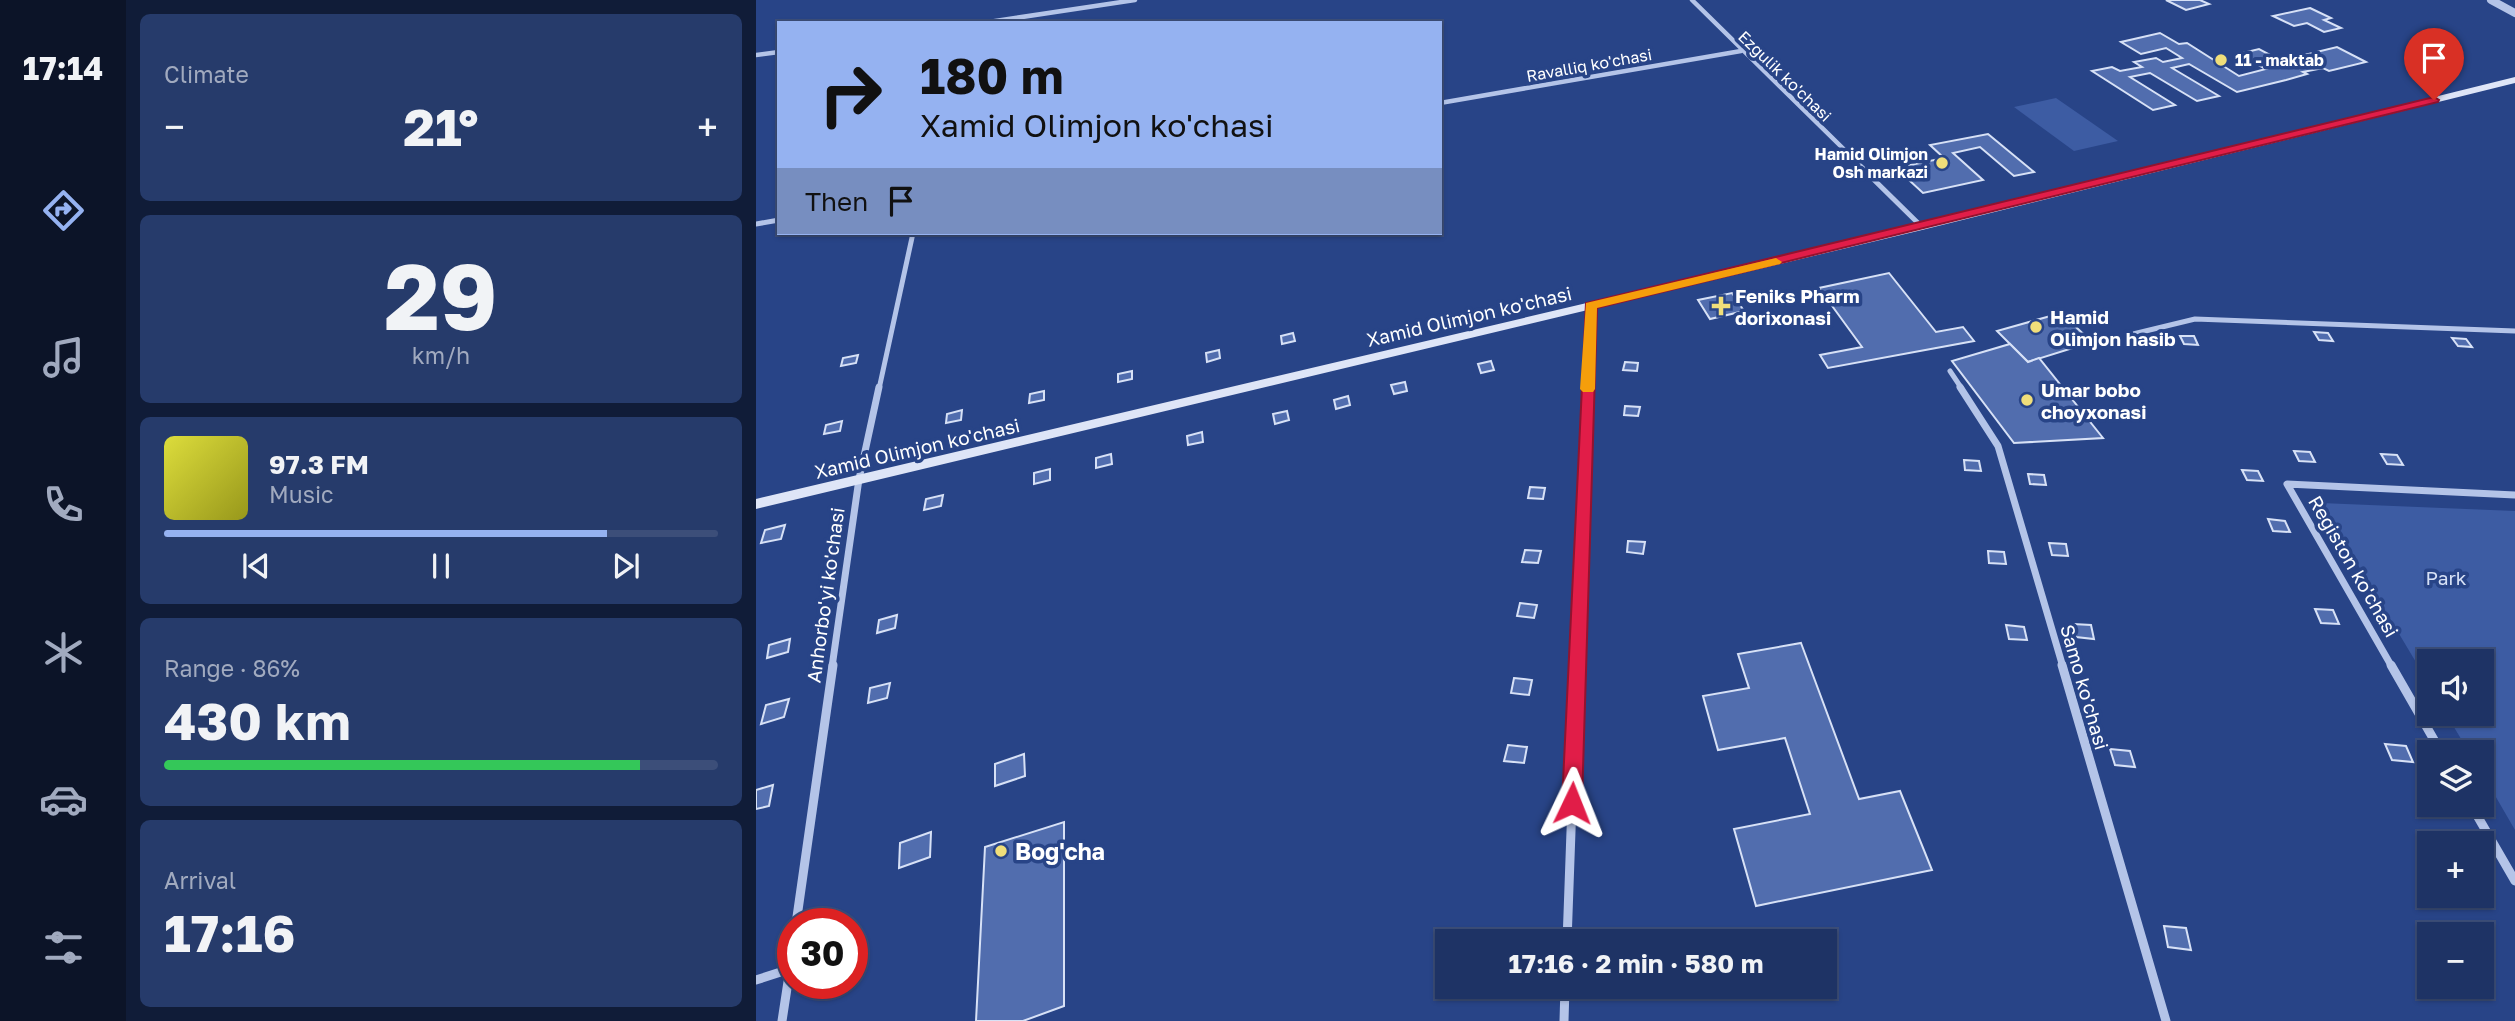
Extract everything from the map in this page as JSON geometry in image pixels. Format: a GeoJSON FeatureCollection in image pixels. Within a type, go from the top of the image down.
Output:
{"type":"FeatureCollection","features":[{"type":"Feature","properties":{"kind":"main road","name":"Xamid Olimjon ko'chasi"},"geometry":{"type":"LineString","coordinates":[[756,504],[1922,227],[2515,79]]}},
{"type":"Feature","properties":{"kind":"street"},"geometry":{"type":"LineString","coordinates":[[995,21],[1135,0]]}},
{"type":"Feature","properties":{"kind":"street","name":"Ezgulik ko'chasi"},"geometry":{"type":"LineString","coordinates":[[1692,0],[1922,227]]}},
{"type":"Feature","properties":{"kind":"street"},"geometry":{"type":"LineString","coordinates":[[2491,0],[2515,13]]}},
{"type":"Feature","properties":{"kind":"street","name":"Ravalliq ko'chasi"},"geometry":{"type":"LineString","coordinates":[[1442,103],[1741,51]]}},
{"type":"Feature","properties":{"kind":"street"},"geometry":{"type":"LineString","coordinates":[[756,55],[777,52]]}},
{"type":"Feature","properties":{"kind":"street"},"geometry":{"type":"LineString","coordinates":[[756,224],[777,220]]}},
{"type":"Feature","properties":{"kind":"street","name":"Anhorbo'yi ko'chasi"},"geometry":{"type":"LineString","coordinates":[[798,908],[859,480],[913,235]]}},
{"type":"Feature","properties":{"kind":"street"},"geometry":{"type":"LineString","coordinates":[[1567,929],[1591,306]]}},
{"type":"Feature","properties":{"kind":"street"},"geometry":{"type":"LineString","coordinates":[[2129,335],[2195,319],[2515,331]]}},
{"type":"Feature","properties":{"kind":"street","name":"Samo ko'chasi"},"geometry":{"type":"LineString","coordinates":[[1950,371],[1998,446],[2166,1021]]}},
{"type":"Feature","properties":{"kind":"street","name":"Registon ko'chasi"},"geometry":{"type":"LineString","coordinates":[[2434,740],[2287,484],[2515,495]]}},
{"type":"Feature","properties":{"kind":"street"},"geometry":{"type":"LineString","coordinates":[[2479,817],[2515,881]]}},
{"type":"Feature","properties":{"kind":"street"},"geometry":{"type":"LineString","coordinates":[[756,980],[777,973]]}},
{"type":"Feature","properties":{"kind":"street"},"geometry":{"type":"LineString","coordinates":[[782,1021],[785,999]]}},
{"type":"Feature","properties":{"kind":"street"},"geometry":{"type":"LineString","coordinates":[[1564,1021],[1565,999]]}},
{"type":"Feature","properties":{"kind":"green space"},"geometry":{"type":"Polygon","coordinates":[[[2056,98],[2118,141],[2074,151],[2014,107],[2056,98]]]}},
{"type":"Feature","properties":{"kind":"green space","name":"Park"},"geometry":{"type":"Polygon","coordinates":[[[2321,503],[2515,511],[2515,830],[2494,794],[2494,740],[2462,740],[2453,726],[2494,726],[2494,649],[2417,649],[2417,664],[2321,503]]]}},
{"type":"Feature","properties":{"kind":"building"},"geometry":{"type":"Polygon","coordinates":[[[2166,0],[2200,0],[2209,4],[2186,10],[2166,0]]]}},
{"type":"Feature","properties":{"kind":"building"},"geometry":{"type":"Polygon","coordinates":[[[2310,8],[2331,18],[2324,20],[2341,28],[2324,32],[2307,23],[2294,26],[2273,16],[2310,8]]]}},
{"type":"Feature","properties":{"kind":"building"},"geometry":{"type":"Polygon","coordinates":[[[2160,33],[2179,44],[2187,43],[2239,76],[2266,69],[2238,54],[2259,49],[2291,66],[2311,61],[2300,56],[2337,47],[2366,62],[2329,71],[2323,68],[2303,72],[2307,74],[2237,92],[2189,64],[2172,68],[2219,96],[2197,101],[2150,73],[2130,77],[2175,105],[2153,110],[2092,71],[2112,67],[2120,71],[2142,67],[2134,62],[2156,58],[2163,62],[2182,58],[2166,48],[2141,54],[2121,42],[2160,33]]]}},
{"type":"Feature","properties":{"kind":"building","name":"Hamid Olimjon Osh markazi"},"geometry":{"type":"Polygon","coordinates":[[[1988,134],[2034,172],[2014,176],[1980,147],[1953,153],[1983,180],[1923,193],[1896,168],[1944,158],[1930,145],[1988,134]]]}},
{"type":"Feature","properties":{"kind":"building"},"geometry":{"type":"Polygon","coordinates":[[[1889,273],[1936,332],[1963,327],[1974,341],[1828,368],[1820,355],[1862,347],[1819,288],[1889,273]]]}},
{"type":"Feature","properties":{"kind":"building","name":"Feniks Pharm dorixonasi"},"geometry":{"type":"Polygon","coordinates":[[[1732,293],[1744,311],[1710,319],[1698,300],[1732,293]]]}},
{"type":"Feature","properties":{"kind":"building"},"geometry":{"type":"Polygon","coordinates":[[[2061,313],[2092,342],[2028,362],[1997,331],[2061,313]]]}},
{"type":"Feature","properties":{"kind":"building"},"geometry":{"type":"Polygon","coordinates":[[[2314,332],[2328,333],[2333,341],[2319,340],[2314,332]]]}},
{"type":"Feature","properties":{"kind":"building"},"geometry":{"type":"Polygon","coordinates":[[[1293,333],[1295,341],[1282,344],[1281,336],[1293,333]]]}},
{"type":"Feature","properties":{"kind":"building"},"geometry":{"type":"Polygon","coordinates":[[[2180,336],[2194,336],[2198,345],[2184,344],[2180,336]]]}},
{"type":"Feature","properties":{"kind":"building"},"geometry":{"type":"Polygon","coordinates":[[[2452,338],[2466,339],[2472,347],[2458,346],[2452,338]]]}},
{"type":"Feature","properties":{"kind":"building","name":"Umar bobo choyxonasi"},"geometry":{"type":"Polygon","coordinates":[[[2010,344],[2028,362],[2039,358],[2103,438],[2014,443],[1952,361],[2010,344]]]}},
{"type":"Feature","properties":{"kind":"building"},"geometry":{"type":"Polygon","coordinates":[[[1219,350],[1220,358],[1207,362],[1206,353],[1219,350]]]}},
{"type":"Feature","properties":{"kind":"building"},"geometry":{"type":"Polygon","coordinates":[[[858,355],[856,363],[841,366],[843,358],[858,355]]]}},
{"type":"Feature","properties":{"kind":"building"},"geometry":{"type":"Polygon","coordinates":[[[1491,361],[1494,370],[1481,373],[1478,364],[1491,361]]]}},
{"type":"Feature","properties":{"kind":"building"},"geometry":{"type":"Polygon","coordinates":[[[1625,362],[1638,363],[1637,371],[1623,370],[1625,362]]]}},
{"type":"Feature","properties":{"kind":"building"},"geometry":{"type":"Polygon","coordinates":[[[1132,371],[1132,379],[1118,382],[1118,374],[1132,371]]]}},
{"type":"Feature","properties":{"kind":"building"},"geometry":{"type":"Polygon","coordinates":[[[1405,382],[1407,391],[1394,394],[1391,385],[1405,382]]]}},
{"type":"Feature","properties":{"kind":"building"},"geometry":{"type":"Polygon","coordinates":[[[1044,391],[1044,400],[1029,403],[1030,394],[1044,391]]]}},
{"type":"Feature","properties":{"kind":"building"},"geometry":{"type":"Polygon","coordinates":[[[1348,396],[1350,405],[1336,409],[1334,400],[1348,396]]]}},
{"type":"Feature","properties":{"kind":"building"},"geometry":{"type":"Polygon","coordinates":[[[1625,406],[1640,407],[1638,416],[1624,415],[1625,406]]]}},
{"type":"Feature","properties":{"kind":"building"},"geometry":{"type":"Polygon","coordinates":[[[962,410],[961,420],[946,423],[947,414],[962,410]]]}},
{"type":"Feature","properties":{"kind":"building"},"geometry":{"type":"Polygon","coordinates":[[[1287,411],[1289,420],[1275,424],[1273,414],[1287,411]]]}},
{"type":"Feature","properties":{"kind":"building"},"geometry":{"type":"Polygon","coordinates":[[[842,421],[840,431],[824,434],[826,425],[842,421]]]}},
{"type":"Feature","properties":{"kind":"building"},"geometry":{"type":"Polygon","coordinates":[[[1202,432],[1203,442],[1188,445],[1187,436],[1202,432]]]}},
{"type":"Feature","properties":{"kind":"building"},"geometry":{"type":"Polygon","coordinates":[[[2294,451],[2310,452],[2315,462],[2299,461],[2294,451]]]}},
{"type":"Feature","properties":{"kind":"building"},"geometry":{"type":"Polygon","coordinates":[[[1111,454],[1112,464],[1096,468],[1096,458],[1111,454]]]}},
{"type":"Feature","properties":{"kind":"building"},"geometry":{"type":"Polygon","coordinates":[[[2381,454],[2397,455],[2403,465],[2387,464],[2381,454]]]}},
{"type":"Feature","properties":{"kind":"building"},"geometry":{"type":"Polygon","coordinates":[[[1964,460],[1979,461],[1981,471],[1965,470],[1964,460]]]}},
{"type":"Feature","properties":{"kind":"building"},"geometry":{"type":"Polygon","coordinates":[[[1050,469],[1050,480],[1034,484],[1034,473],[1050,469]]]}},
{"type":"Feature","properties":{"kind":"building"},"geometry":{"type":"Polygon","coordinates":[[[2242,470],[2258,471],[2263,481],[2247,480],[2242,470]]]}},
{"type":"Feature","properties":{"kind":"building"},"geometry":{"type":"Polygon","coordinates":[[[2028,474],[2044,475],[2046,485],[2030,484],[2028,474]]]}},
{"type":"Feature","properties":{"kind":"building"},"geometry":{"type":"Polygon","coordinates":[[[1530,487],[1545,488],[1543,499],[1528,498],[1530,487]]]}},
{"type":"Feature","properties":{"kind":"building"},"geometry":{"type":"Polygon","coordinates":[[[943,495],[941,506],[924,510],[926,499],[943,495]]]}},
{"type":"Feature","properties":{"kind":"building"},"geometry":{"type":"Polygon","coordinates":[[[2268,519],[2285,521],[2290,532],[2273,531],[2268,519]]]}},
{"type":"Feature","properties":{"kind":"building"},"geometry":{"type":"Polygon","coordinates":[[[785,525],[781,539],[761,543],[765,530],[785,525]]]}},
{"type":"Feature","properties":{"kind":"building"},"geometry":{"type":"Polygon","coordinates":[[[1628,541],[1645,542],[1643,554],[1627,552],[1628,541]]]}},
{"type":"Feature","properties":{"kind":"building"},"geometry":{"type":"Polygon","coordinates":[[[2049,543],[2066,544],[2068,556],[2052,555],[2049,543]]]}},
{"type":"Feature","properties":{"kind":"building"},"geometry":{"type":"Polygon","coordinates":[[[1525,550],[1541,551],[1538,563],[1522,562],[1525,550]]]}},
{"type":"Feature","properties":{"kind":"building"},"geometry":{"type":"Polygon","coordinates":[[[1988,551],[2004,552],[2006,564],[1989,563],[1988,551]]]}},
{"type":"Feature","properties":{"kind":"building"},"geometry":{"type":"Polygon","coordinates":[[[1520,603],[1537,605],[1534,618],[1517,616],[1520,603]]]}},
{"type":"Feature","properties":{"kind":"building"},"geometry":{"type":"Polygon","coordinates":[[[2315,609],[2333,610],[2339,624],[2321,623],[2315,609]]]}},
{"type":"Feature","properties":{"kind":"building"},"geometry":{"type":"Polygon","coordinates":[[[897,615],[895,628],[877,633],[879,620],[897,615]]]}},
{"type":"Feature","properties":{"kind":"building"},"geometry":{"type":"Polygon","coordinates":[[[2073,624],[2091,625],[2094,639],[2076,637],[2073,624]]]}},
{"type":"Feature","properties":{"kind":"building"},"geometry":{"type":"Polygon","coordinates":[[[2006,625],[2024,627],[2027,640],[2009,639],[2006,625]]]}},
{"type":"Feature","properties":{"kind":"building"},"geometry":{"type":"Polygon","coordinates":[[[790,639],[788,652],[767,658],[769,645],[790,639]]]}},
{"type":"Feature","properties":{"kind":"building"},"geometry":{"type":"Polygon","coordinates":[[[1801,643],[1859,799],[1900,791],[1932,870],[1756,906],[1734,829],[1810,814],[1785,738],[1718,750],[1703,696],[1749,688],[1738,654],[1801,643]]]}},
{"type":"Feature","properties":{"kind":"building"},"geometry":{"type":"Polygon","coordinates":[[[1514,678],[1532,680],[1529,695],[1511,693],[1514,678]]]}},
{"type":"Feature","properties":{"kind":"building"},"geometry":{"type":"Polygon","coordinates":[[[890,683],[887,698],[868,703],[870,688],[890,683]]]}},
{"type":"Feature","properties":{"kind":"building"},"geometry":{"type":"Polygon","coordinates":[[[789,699],[784,717],[761,724],[766,705],[789,699]]]}},
{"type":"Feature","properties":{"kind":"building"},"geometry":{"type":"Polygon","coordinates":[[[2385,744],[2406,746],[2413,762],[2392,760],[2385,744]]]}},
{"type":"Feature","properties":{"kind":"building"},"geometry":{"type":"Polygon","coordinates":[[[1508,745],[1527,747],[1524,763],[1504,761],[1508,745]]]}},
{"type":"Feature","properties":{"kind":"building"},"geometry":{"type":"Polygon","coordinates":[[[2110,749],[2130,751],[2135,767],[2115,765],[2110,749]]]}},
{"type":"Feature","properties":{"kind":"building"},"geometry":{"type":"Polygon","coordinates":[[[1024,754],[1025,776],[995,786],[995,764],[1024,754]]]}},
{"type":"Feature","properties":{"kind":"building"},"geometry":{"type":"Polygon","coordinates":[[[773,785],[769,806],[756,809],[756,790],[773,785]]]}},
{"type":"Feature","properties":{"kind":"building"},"geometry":{"type":"Polygon","coordinates":[[[1064,822],[1064,1006],[1023,1021],[976,1021],[985,847],[1064,822]]]}},
{"type":"Feature","properties":{"kind":"building"},"geometry":{"type":"Polygon","coordinates":[[[931,832],[930,857],[899,868],[900,843],[931,832]]]}},
{"type":"Feature","properties":{"kind":"building"},"geometry":{"type":"Polygon","coordinates":[[[2164,926],[2186,928],[2191,950],[2168,947],[2164,926]]]}},
{"type":"Feature","properties":{"kind":"slow traffic"},"geometry":{"type":"LineString","coordinates":[[1588,389],[1591,306],[1776,262]]}},
{"type":"Feature","properties":{"kind":"place","name":"11 - maktab"},"geometry":{"type":"Point","coordinates":[2221,60]}},
{"type":"Feature","properties":{"kind":"place","name":"Hamid Olimjon Osh markazi"},"geometry":{"type":"Point","coordinates":[1942,163]}},
{"type":"Feature","properties":{"kind":"place","name":"Feniks Pharm dorixonasi"},"geometry":{"type":"Point","coordinates":[1721,306]}},
{"type":"Feature","properties":{"kind":"place","name":"Hamid Olimjon hasib"},"geometry":{"type":"Point","coordinates":[2036,327]}},
{"type":"Feature","properties":{"kind":"place","name":"Umar bobo choyxonasi"},"geometry":{"type":"Point","coordinates":[2027,400]}},
{"type":"Feature","properties":{"kind":"place","name":"Bog'cha"},"geometry":{"type":"Point","coordinates":[1001,851]}},
{"type":"Feature","properties":{"kind":"route"},"geometry":{"type":"LineString","coordinates":[[1572,803],[1591,306],[2434,100]]}}]}
